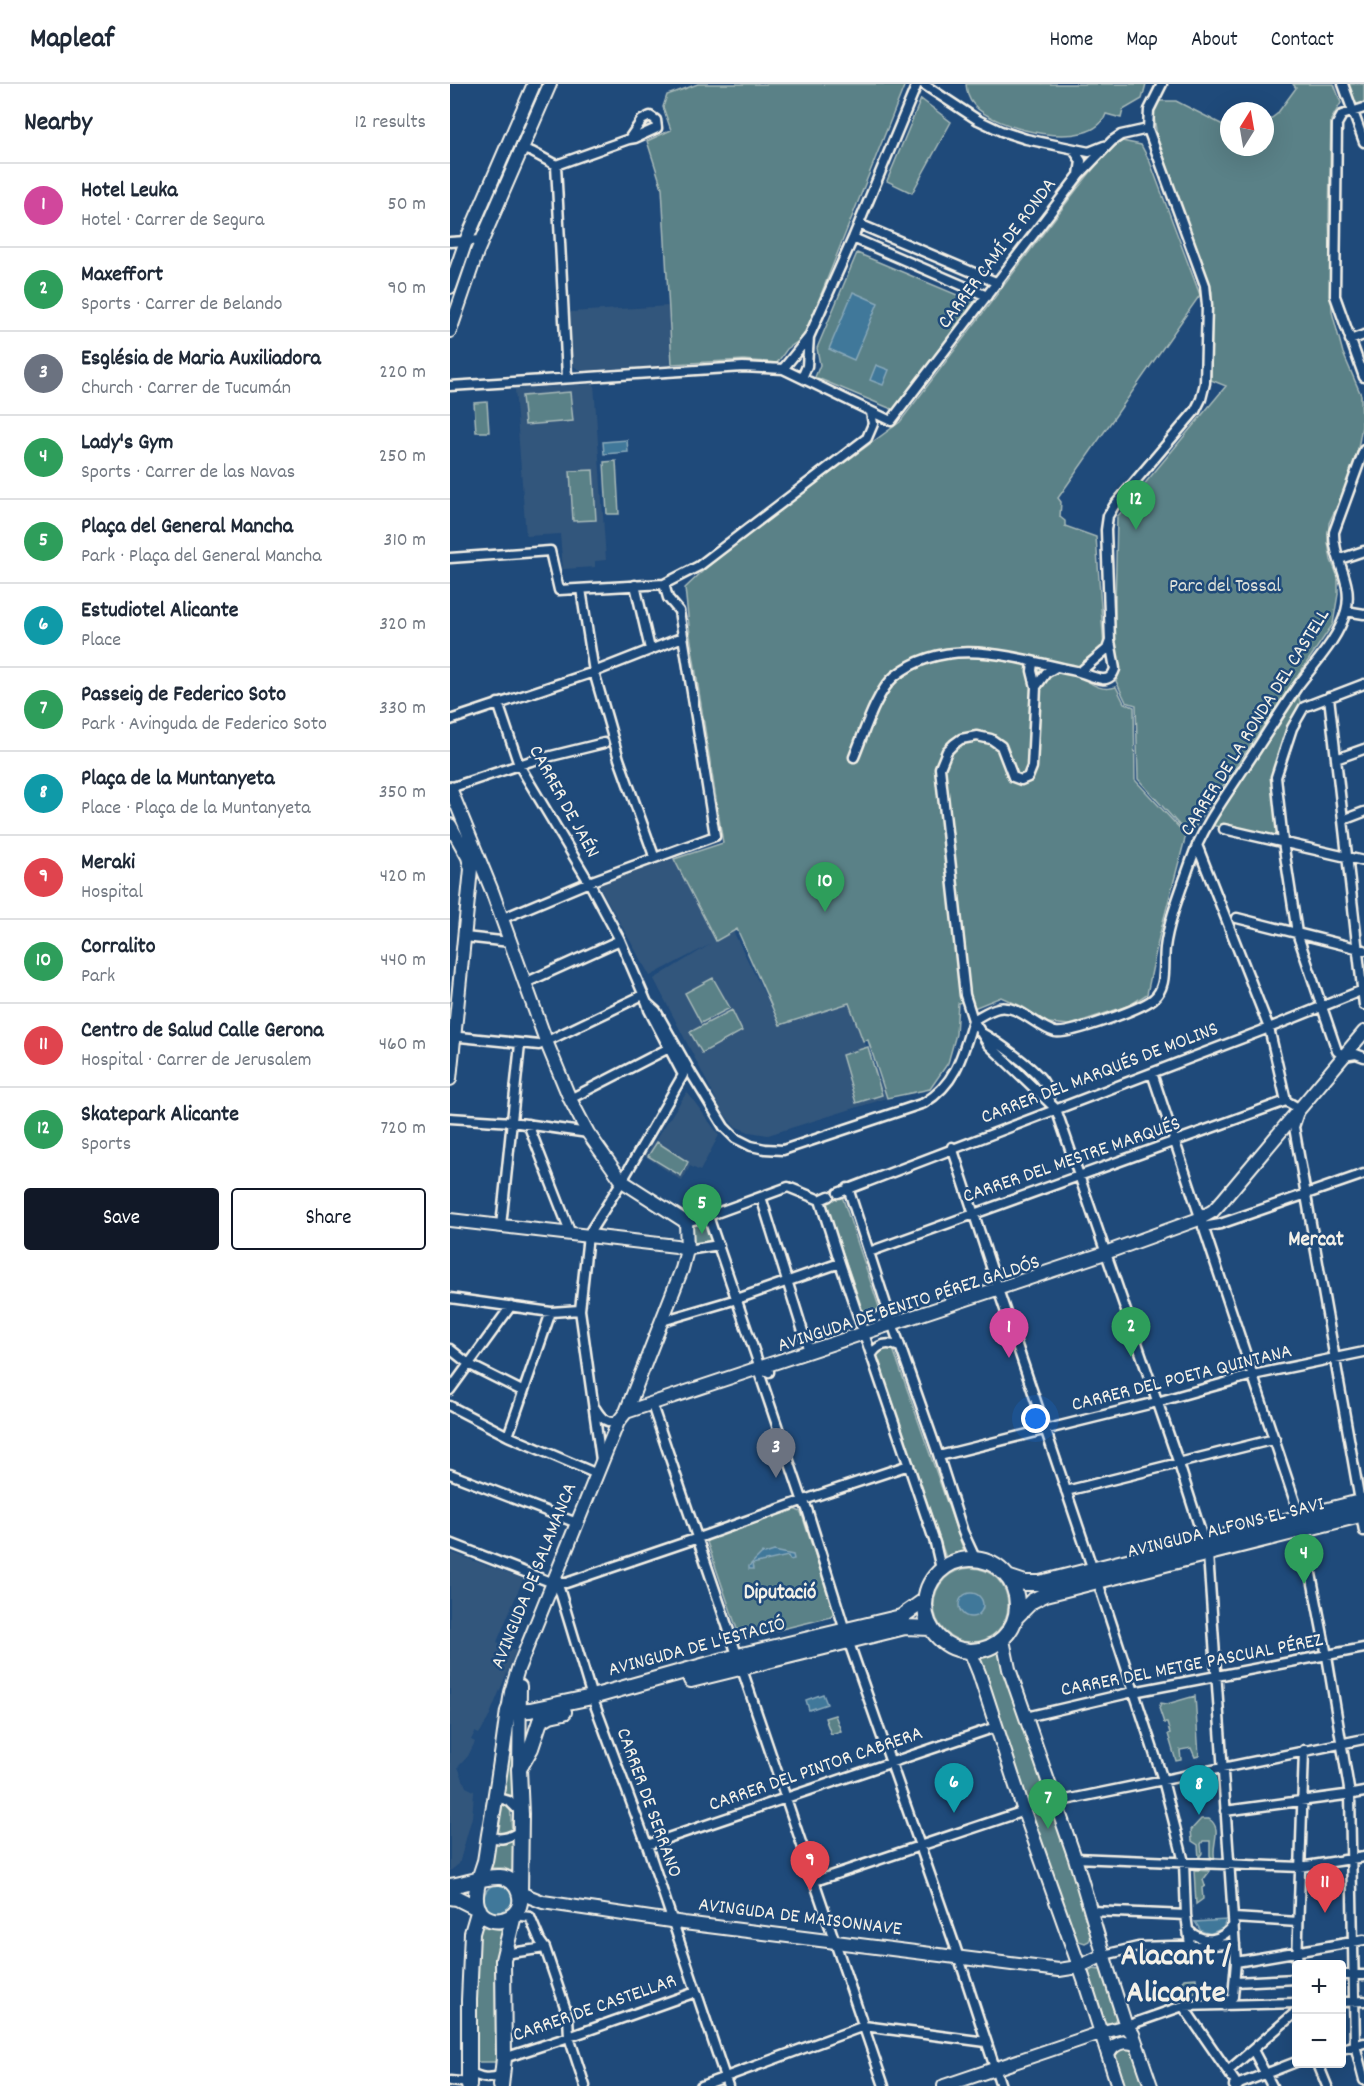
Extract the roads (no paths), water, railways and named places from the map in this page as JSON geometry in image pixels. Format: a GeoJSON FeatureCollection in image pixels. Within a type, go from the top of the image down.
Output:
{"type":"FeatureCollection","features":[{"type":"Feature","properties":{"kind":"main road","name":"AVINGUDA ALFONS EL SAVI"},"geometry":{"type":"LineString","coordinates":[[1017,1616],[1032,1601],[1095,1576],[1362,1507]]}},
{"type":"Feature","properties":{"kind":"main road","name":"AVINGUDA ALFONS EL SAVI"},"geometry":{"type":"LineString","coordinates":[[1010,1578],[1040,1583],[1095,1576],[1111,1565],[1206,1548]]}},
{"type":"Feature","properties":{"kind":"main road"},"geometry":{"type":"LineString","coordinates":[[975,1558],[997,1566],[1010,1578],[1016,1590],[1018,1606],[1014,1624],[1003,1640],[987,1648],[970,1651],[949,1645],[931,1629],[926,1621],[925,1600],[929,1586],[941,1569],[956,1561],[975,1558]]}},
{"type":"Feature","properties":{"kind":"main road","name":"AVINGUDA DE L'ESTACIÓ"},"geometry":{"type":"LineString","coordinates":[[543,1718],[593,1700],[847,1635],[901,1617],[925,1600]]}},
{"type":"Feature","properties":{"kind":"main road","name":"AVINGUDA DE L'ESTACIÓ"},"geometry":{"type":"LineString","coordinates":[[847,1635],[905,1626],[931,1629]]}},
{"type":"Feature","properties":{"kind":"main road","name":"AVINGUDA DE L'ESTACIÓ"},"geometry":{"type":"LineString","coordinates":[[513,1711],[593,1700]]}},
{"type":"Feature","properties":{"kind":"main road","name":"AVINGUDA DE SALAMANCA"},"geometry":{"type":"LineString","coordinates":[[482,1883],[488,1836],[513,1711]]}},
{"type":"Feature","properties":{"kind":"main road","name":"AVINGUDA DE SALAMANCA"},"geometry":{"type":"LineString","coordinates":[[519,1893],[521,1814],[519,1769],[531,1748],[537,1727],[543,1718]]}},
{"type":"Feature","properties":{"kind":"main road"},"geometry":{"type":"LineString","coordinates":[[450,1886],[482,1883],[499,1876],[515,1884],[519,1893],[520,1903],[514,1915],[504,1954],[504,2058],[501,2081]]}},
{"type":"Feature","properties":{"kind":"main road"},"geometry":{"type":"LineString","coordinates":[[482,1883],[476,1898],[479,1909],[486,1918],[503,1920],[514,1915]]}},
{"type":"Feature","properties":{"kind":"main road"},"geometry":{"type":"LineString","coordinates":[[450,1897],[479,1909]]}},
{"type":"Feature","properties":{"kind":"main road"},"geometry":{"type":"LineString","coordinates":[[469,2080],[472,1933],[479,1909]]}},
{"type":"Feature","properties":{"kind":"street"},"geometry":{"type":"LineString","coordinates":[[450,287],[466,241],[534,84]]}},
{"type":"Feature","properties":{"kind":"street"},"geometry":{"type":"LineString","coordinates":[[450,331],[482,240],[550,84]]}},
{"type":"Feature","properties":{"kind":"street"},"geometry":{"type":"LineString","coordinates":[[783,369],[809,337],[917,84]]}},
{"type":"Feature","properties":{"kind":"street"},"geometry":{"type":"LineString","coordinates":[[923,84],[964,111],[1001,131],[1026,139],[1095,151],[1112,141]]}},
{"type":"Feature","properties":{"kind":"street"},"geometry":{"type":"LineString","coordinates":[[854,757],[882,692],[895,676],[905,669],[937,656],[961,651],[988,653],[1080,672],[1098,678],[1107,679],[1113,673],[1106,530],[1108,516],[1195,411],[1205,383],[1207,305],[1205,285],[1148,129],[1149,110],[1162,84]]}},
{"type":"Feature","properties":{"kind":"street"},"geometry":{"type":"LineString","coordinates":[[1343,84],[1364,142]]}},
{"type":"Feature","properties":{"kind":"street"},"geometry":{"type":"LineString","coordinates":[[1364,108],[1342,115],[1337,124],[1335,296],[1364,377]]}},
{"type":"Feature","properties":{"kind":"street","name":"CARRER CAMÍ DE RONDA"},"geometry":{"type":"LineString","coordinates":[[871,412],[891,421],[1079,175],[1112,141],[1121,135],[1148,129]]}},
{"type":"Feature","properties":{"kind":"street"},"geometry":{"type":"LineString","coordinates":[[522,149],[556,165],[629,139]]}},
{"type":"Feature","properties":{"kind":"street"},"geometry":{"type":"LineString","coordinates":[[1073,149],[1081,161],[1079,175]]}},
{"type":"Feature","properties":{"kind":"street"},"geometry":{"type":"LineString","coordinates":[[556,165],[567,377]]}},
{"type":"Feature","properties":{"kind":"street"},"geometry":{"type":"LineString","coordinates":[[859,224],[998,283]]}},
{"type":"Feature","properties":{"kind":"street"},"geometry":{"type":"LineString","coordinates":[[853,238],[987,296]]}},
{"type":"Feature","properties":{"kind":"street"},"geometry":{"type":"LineString","coordinates":[[450,242],[482,240]]}},
{"type":"Feature","properties":{"kind":"street"},"geometry":{"type":"LineString","coordinates":[[1350,340],[1364,335]]}},
{"type":"Feature","properties":{"kind":"street"},"geometry":{"type":"LineString","coordinates":[[802,378],[807,366],[809,337]]}},
{"type":"Feature","properties":{"kind":"street"},"geometry":{"type":"LineString","coordinates":[[450,386],[743,367],[783,369],[871,412],[873,424],[867,438],[699,566],[664,584],[559,590],[550,551],[450,558]]}},
{"type":"Feature","properties":{"kind":"street","name":"CARRER DE LA RONDA DEL CASTELL"},"geometry":{"type":"LineString","coordinates":[[973,1020],[994,1009],[1006,1008],[1050,1030],[1068,1032],[1132,1009],[1153,999],[1163,987],[1166,941],[1197,845],[1206,825],[1296,688],[1328,646],[1346,611],[1348,587],[1334,542],[1334,532],[1364,450]]}},
{"type":"Feature","properties":{"kind":"street"},"geometry":{"type":"LineString","coordinates":[[1340,559],[1364,551]]}},
{"type":"Feature","properties":{"kind":"street"},"geometry":{"type":"LineString","coordinates":[[501,919],[654,856],[715,836],[679,611],[668,598],[664,584]]}},
{"type":"Feature","properties":{"kind":"street"},"geometry":{"type":"LineString","coordinates":[[635,585],[650,649]]}},
{"type":"Feature","properties":{"kind":"street"},"geometry":{"type":"LineString","coordinates":[[581,589],[594,672],[619,759],[654,856]]}},
{"type":"Feature","properties":{"kind":"street"},"geometry":{"type":"LineString","coordinates":[[1346,611],[1364,614]]}},
{"type":"Feature","properties":{"kind":"street"},"geometry":{"type":"LineString","coordinates":[[450,720],[594,672],[683,637]]}},
{"type":"Feature","properties":{"kind":"street"},"geometry":{"type":"LineString","coordinates":[[1080,672],[1107,649],[1110,641]]}},
{"type":"Feature","properties":{"kind":"street"},"geometry":{"type":"LineString","coordinates":[[1096,659],[1109,657],[1114,664]]}},
{"type":"Feature","properties":{"kind":"street"},"geometry":{"type":"LineString","coordinates":[[1096,659],[1092,671],[1098,678]]}},
{"type":"Feature","properties":{"kind":"street"},"geometry":{"type":"LineString","coordinates":[[1032,662],[1036,687],[1032,767],[1028,777],[1021,780],[1013,777],[1001,746],[991,739],[977,736],[961,739],[954,744],[940,768],[965,995],[973,1020],[980,1032],[991,1038],[1044,1083],[1179,1464],[1206,1548],[1236,1962],[1233,1997],[1224,2006]]}},
{"type":"Feature","properties":{"kind":"street"},"geometry":{"type":"LineString","coordinates":[[1036,687],[1046,673],[1056,667]]}},
{"type":"Feature","properties":{"kind":"street"},"geometry":{"type":"LineString","coordinates":[[1357,1053],[1337,1051],[1297,933],[1276,777],[1292,728],[1304,707],[1364,684]]}},
{"type":"Feature","properties":{"kind":"street"},"geometry":{"type":"LineString","coordinates":[[1329,697],[1360,949],[1364,1005]]}},
{"type":"Feature","properties":{"kind":"street","name":"CARRER DE JAÉN"},"geometry":{"type":"LineString","coordinates":[[498,703],[519,765],[589,882],[620,940],[645,999]]}},
{"type":"Feature","properties":{"kind":"street"},"geometry":{"type":"LineString","coordinates":[[450,1079],[452,1036],[471,869],[468,857],[454,829],[450,788],[519,765],[604,743]]}},
{"type":"Feature","properties":{"kind":"street"},"geometry":{"type":"LineString","coordinates":[[1336,759],[1364,749]]}},
{"type":"Feature","properties":{"kind":"street"},"geometry":{"type":"LineString","coordinates":[[1343,820],[1364,812]]}},
{"type":"Feature","properties":{"kind":"street"},"geometry":{"type":"LineString","coordinates":[[454,829],[477,853],[546,1041],[570,1099],[588,1133],[622,1181],[686,1222],[788,1187],[829,1196],[840,1263],[935,1543],[941,1569]]}},
{"type":"Feature","properties":{"kind":"street"},"geometry":{"type":"LineString","coordinates":[[1224,829],[1364,861]]}},
{"type":"Feature","properties":{"kind":"street"},"geometry":{"type":"LineString","coordinates":[[1197,845],[1269,1028],[1286,1101],[1300,1109]]}},
{"type":"Feature","properties":{"kind":"street"},"geometry":{"type":"LineString","coordinates":[[469,890],[481,886],[492,891]]}},
{"type":"Feature","properties":{"kind":"street"},"geometry":{"type":"LineString","coordinates":[[1237,918],[1360,949]]}},
{"type":"Feature","properties":{"kind":"street"},"geometry":{"type":"LineString","coordinates":[[465,937],[510,942]]}},
{"type":"Feature","properties":{"kind":"street"},"geometry":{"type":"LineString","coordinates":[[525,983],[620,940]]}},
{"type":"Feature","properties":{"kind":"street","name":"CARRER DEL MARQUÉS DE MOLINS"},"geometry":{"type":"LineString","coordinates":[[829,1196],[952,1148],[1053,1105],[1152,1073],[1363,990]]}},
{"type":"Feature","properties":{"kind":"street"},"geometry":{"type":"LineString","coordinates":[[645,999],[656,1011],[728,1132],[751,1146],[773,1150],[803,1144],[924,1103],[934,1097],[946,1086],[956,1070],[973,1020]]}},
{"type":"Feature","properties":{"kind":"street"},"geometry":{"type":"LineString","coordinates":[[452,1036],[538,1045],[645,999]]}},
{"type":"Feature","properties":{"kind":"street"},"geometry":{"type":"LineString","coordinates":[[450,1406],[508,1436],[599,1468],[580,1310],[588,1235],[683,1075],[645,999]]}},
{"type":"Feature","properties":{"kind":"street"},"geometry":{"type":"LineString","coordinates":[[1201,1223],[1217,1217],[1294,1127],[1357,1053],[1364,1032]]}},
{"type":"Feature","properties":{"kind":"street"},"geometry":{"type":"LineString","coordinates":[[501,1226],[520,1044]]}},
{"type":"Feature","properties":{"kind":"street"},"geometry":{"type":"LineString","coordinates":[[570,1099],[669,1048]]}},
{"type":"Feature","properties":{"kind":"street"},"geometry":{"type":"LineString","coordinates":[[1201,1223],[1300,1109],[1357,1053]]}},
{"type":"Feature","properties":{"kind":"street"},"geometry":{"type":"LineString","coordinates":[[1152,1073],[1254,1375],[1301,1523],[1327,1656],[1350,1795],[1354,1976],[1359,2001],[1364,2080]]}},
{"type":"Feature","properties":{"kind":"street","name":"CARRER DEL MESTRE MARQUÉS"},"geometry":{"type":"LineString","coordinates":[[869,1252],[1286,1101]]}},
{"type":"Feature","properties":{"kind":"street"},"geometry":{"type":"LineString","coordinates":[[1300,1109],[1294,1127],[1362,1507],[1364,1531]]}},
{"type":"Feature","properties":{"kind":"street"},"geometry":{"type":"LineString","coordinates":[[450,1118],[512,1122],[588,1133]]}},
{"type":"Feature","properties":{"kind":"street"},"geometry":{"type":"LineString","coordinates":[[528,1124],[571,1234]]}},
{"type":"Feature","properties":{"kind":"street"},"geometry":{"type":"LineString","coordinates":[[952,1148],[1163,1780],[1184,1862],[1186,1915],[1190,1945]]}},
{"type":"Feature","properties":{"kind":"street"},"geometry":{"type":"LineString","coordinates":[[1201,1223],[1220,1224],[1364,1174]]}},
{"type":"Feature","properties":{"kind":"street"},"geometry":{"type":"LineString","coordinates":[[848,1188],[963,1532],[975,1558]]}},
{"type":"Feature","properties":{"kind":"street"},"geometry":{"type":"LineString","coordinates":[[761,1197],[809,1351]]}},
{"type":"Feature","properties":{"kind":"street"},"geometry":{"type":"LineString","coordinates":[[708,1216],[763,1371],[847,1635],[960,1958],[1001,2086]]}},
{"type":"Feature","properties":{"kind":"street"},"geometry":{"type":"LineString","coordinates":[[450,1220],[676,1246],[687,1250],[719,1245]]}},
{"type":"Feature","properties":{"kind":"street"},"geometry":{"type":"LineString","coordinates":[[686,1222],[687,1250]]}},
{"type":"Feature","properties":{"kind":"street","name":"AVINGUDA DE BENITO PÉREZ GALDÓS"},"geometry":{"type":"LineString","coordinates":[[624,1418],[1201,1223]]}},
{"type":"Feature","properties":{"kind":"street","name":"AVINGUDA DE SALAMANCA"},"geometry":{"type":"LineString","coordinates":[[519,1769],[511,1692],[518,1669],[557,1585],[662,1321],[687,1250]]}},
{"type":"Feature","properties":{"kind":"street"},"geometry":{"type":"LineString","coordinates":[[662,1321],[737,1299],[840,1263]]}},
{"type":"Feature","properties":{"kind":"street"},"geometry":{"type":"LineString","coordinates":[[450,1298],[551,1312],[580,1310]]}},
{"type":"Feature","properties":{"kind":"street"},"geometry":{"type":"LineString","coordinates":[[450,1390],[511,1306]]}},
{"type":"Feature","properties":{"kind":"street"},"geometry":{"type":"LineString","coordinates":[[860,1319],[871,1320],[880,1316],[887,1306]]}},
{"type":"Feature","properties":{"kind":"street"},"geometry":{"type":"LineString","coordinates":[[508,1436],[551,1312]]}},
{"type":"Feature","properties":{"kind":"street","name":"AVINGUDA DE BENITO PÉREZ GALDÓS"},"geometry":{"type":"LineString","coordinates":[[624,1418],[654,1411],[763,1371],[809,1351],[866,1336]]}},
{"type":"Feature","properties":{"kind":"street"},"geometry":{"type":"LineString","coordinates":[[872,1354],[883,1344],[900,1347]]}},
{"type":"Feature","properties":{"kind":"street"},"geometry":{"type":"LineString","coordinates":[[450,1349],[470,1365],[522,1391]]}},
{"type":"Feature","properties":{"kind":"street","name":"CARRER DEL POETA QUINTANA"},"geometry":{"type":"LineString","coordinates":[[939,1456],[1157,1402],[1254,1375],[1364,1353]]}},
{"type":"Feature","properties":{"kind":"street"},"geometry":{"type":"LineString","coordinates":[[593,1405],[606,1422],[624,1418]]}},
{"type":"Feature","properties":{"kind":"street"},"geometry":{"type":"LineString","coordinates":[[654,1411],[884,2086]]}},
{"type":"Feature","properties":{"kind":"street","name":"AVINGUDA DE SALAMANCA"},"geometry":{"type":"LineString","coordinates":[[557,1585],[577,1523],[599,1468],[624,1418]]}},
{"type":"Feature","properties":{"kind":"street"},"geometry":{"type":"LineString","coordinates":[[1066,1491],[1275,1439]]}},
{"type":"Feature","properties":{"kind":"street"},"geometry":{"type":"LineString","coordinates":[[450,1543],[557,1585],[909,1465]]}},
{"type":"Feature","properties":{"kind":"street"},"geometry":{"type":"LineString","coordinates":[[450,1474],[577,1523]]}},
{"type":"Feature","properties":{"kind":"street","name":"CARRER DE SERRANO"},"geometry":{"type":"LineString","coordinates":[[557,1585],[593,1700],[647,1845],[727,2082]]}},
{"type":"Feature","properties":{"kind":"street"},"geometry":{"type":"LineString","coordinates":[[1003,1640],[1007,1663],[1076,1858],[1126,2026],[1133,2034],[1151,2086]]}},
{"type":"Feature","properties":{"kind":"street","name":"CARRER DEL METGE PASCUAL PÉREZ"},"geometry":{"type":"LineString","coordinates":[[1026,1717],[1132,1692],[1364,1648]]}},
{"type":"Feature","properties":{"kind":"street"},"geometry":{"type":"LineString","coordinates":[[970,1651],[979,1671],[1118,2086]]}},
{"type":"Feature","properties":{"kind":"street","name":"CARRER DEL PINTOR CABRERA"},"geometry":{"type":"LineString","coordinates":[[647,1845],[996,1727]]}},
{"type":"Feature","properties":{"kind":"street"},"geometry":{"type":"LineString","coordinates":[[1056,1802],[1364,1739]]}},
{"type":"Feature","properties":{"kind":"street"},"geometry":{"type":"LineString","coordinates":[[1297,1960],[1304,1750]]}},
{"type":"Feature","properties":{"kind":"street"},"geometry":{"type":"LineString","coordinates":[[1225,1811],[1364,1792]]}},
{"type":"Feature","properties":{"kind":"street"},"geometry":{"type":"LineString","coordinates":[[496,1797],[509,1801],[521,1814]]}},
{"type":"Feature","properties":{"kind":"street"},"geometry":{"type":"LineString","coordinates":[[815,1881],[1024,1811]]}},
{"type":"Feature","properties":{"kind":"street"},"geometry":{"type":"LineString","coordinates":[[488,1836],[502,1839],[520,1831]]}},
{"type":"Feature","properties":{"kind":"street"},"geometry":{"type":"LineString","coordinates":[[1076,1858],[1300,1867],[1364,1857]]}},
{"type":"Feature","properties":{"kind":"street","name":"AVINGUDA DE MAISONNAVE"},"geometry":{"type":"LineString","coordinates":[[519,1893],[543,1902],[836,1943],[1059,1970],[1078,1967]]}},
{"type":"Feature","properties":{"kind":"street"},"geometry":{"type":"LineString","coordinates":[[1092,1911],[1186,1915]]}},
{"type":"Feature","properties":{"kind":"street"},"geometry":{"type":"LineString","coordinates":[[514,1915],[530,1917],[545,1948],[568,2016],[569,2037],[585,2086]]}},
{"type":"Feature","properties":{"kind":"street"},"geometry":{"type":"LineString","coordinates":[[1234,1922],[1298,1922]]}},
{"type":"Feature","properties":{"kind":"street"},"geometry":{"type":"LineString","coordinates":[[1188,1930],[1194,1936],[1209,1940],[1223,1936],[1234,1922]]}},
{"type":"Feature","properties":{"kind":"street"},"geometry":{"type":"LineString","coordinates":[[1236,1962],[1364,1941]]}},
{"type":"Feature","properties":{"kind":"street"},"geometry":{"type":"LineString","coordinates":[[1078,1967],[1104,1955],[1138,1947],[1235,1944]]}},
{"type":"Feature","properties":{"kind":"street"},"geometry":{"type":"LineString","coordinates":[[504,1954],[545,1948]]}},
{"type":"Feature","properties":{"kind":"street"},"geometry":{"type":"LineString","coordinates":[[1346,1975],[1364,1975]]}},
{"type":"Feature","properties":{"kind":"street"},"geometry":{"type":"LineString","coordinates":[[1235,1982],[1292,1979]]}},
{"type":"Feature","properties":{"kind":"street","name":"CARRER DE CASTELLAR"},"geometry":{"type":"LineString","coordinates":[[504,2058],[696,1992]]}},
{"type":"Feature","properties":{"kind":"street"},"geometry":{"type":"LineString","coordinates":[[944,2086],[1183,2006],[1292,2003]]}},
{"type":"Feature","properties":{"kind":"street"},"geometry":{"type":"LineString","coordinates":[[1183,2006],[1236,2086],[1292,2064]]}},
{"type":"Feature","properties":{"kind":"street"},"geometry":{"type":"LineString","coordinates":[[1228,2071],[1294,2014]]}},
{"type":"Feature","properties":{"kind":"street"},"geometry":{"type":"LineString","coordinates":[[701,2086],[727,2082],[864,2026],[986,2042]]}},
{"type":"Feature","properties":{"kind":"street"},"geometry":{"type":"LineString","coordinates":[[1108,2055],[1114,2046],[1120,2043],[1128,2042],[1137,2045]]}},
{"type":"Feature","properties":{"kind":"street"},"geometry":{"type":"LineString","coordinates":[[1253,2050],[1272,2086]]}},
{"type":"Feature","properties":{"kind":"street"},"geometry":{"type":"LineString","coordinates":[[1320,2068],[1328,2086]]}},
{"type":"Feature","properties":{"kind":"street"},"geometry":{"type":"LineString","coordinates":[[450,2081],[480,2078],[501,2081]]}},
{"type":"Feature","properties":{"kind":"place","name":"Skatepark Alicante"},"geometry":{"type":"Point","coordinates":[1136,530]}},
{"type":"Feature","properties":{"kind":"place","name":"Corralito"},"geometry":{"type":"Point","coordinates":[825,912]}},
{"type":"Feature","properties":{"kind":"place","name":"Plaça del General Mancha"},"geometry":{"type":"Point","coordinates":[702,1234]}},
{"type":"Feature","properties":{"kind":"place","name":"Maxeffort"},"geometry":{"type":"Point","coordinates":[1131,1357]}},
{"type":"Feature","properties":{"kind":"place","name":"Hotel Leuka"},"geometry":{"type":"Point","coordinates":[1009,1358]}},
{"type":"Feature","properties":{"kind":"place","name":"Església de Maria Auxiliadora"},"geometry":{"type":"Point","coordinates":[776,1478]}},
{"type":"Feature","properties":{"kind":"place","name":"Lady's Gym"},"geometry":{"type":"Point","coordinates":[1304,1584]}},
{"type":"Feature","properties":{"kind":"place","name":"Estudiotel Alicante"},"geometry":{"type":"Point","coordinates":[954,1813]}},
{"type":"Feature","properties":{"kind":"place","name":"Plaça de la Muntanyeta"},"geometry":{"type":"Point","coordinates":[1199,1815]}},
{"type":"Feature","properties":{"kind":"place","name":"Passeig de Federico Soto"},"geometry":{"type":"Point","coordinates":[1048,1829]}},
{"type":"Feature","properties":{"kind":"place","name":"Meraki"},"geometry":{"type":"Point","coordinates":[810,1891]}},
{"type":"Feature","properties":{"kind":"place","name":"Centro de Salud Calle Gerona"},"geometry":{"type":"Point","coordinates":[1325,1913]}},
{"type":"Feature","properties":{"kind":"district","name":"Mercat"},"geometry":{"type":"Point","coordinates":[1316,1241]}},
{"type":"Feature","properties":{"kind":"district","name":"Diputació"},"geometry":{"type":"Point","coordinates":[780,1594]}},
{"type":"Feature","properties":{"kind":"district","name":"Alacant / Alicante"},"geometry":{"type":"Point","coordinates":[1176,1976]}},
{"type":"Feature","properties":{"kind":"park label","name":"Parc del Tossal"},"geometry":{"type":"Point","coordinates":[1225,587]}}]}
